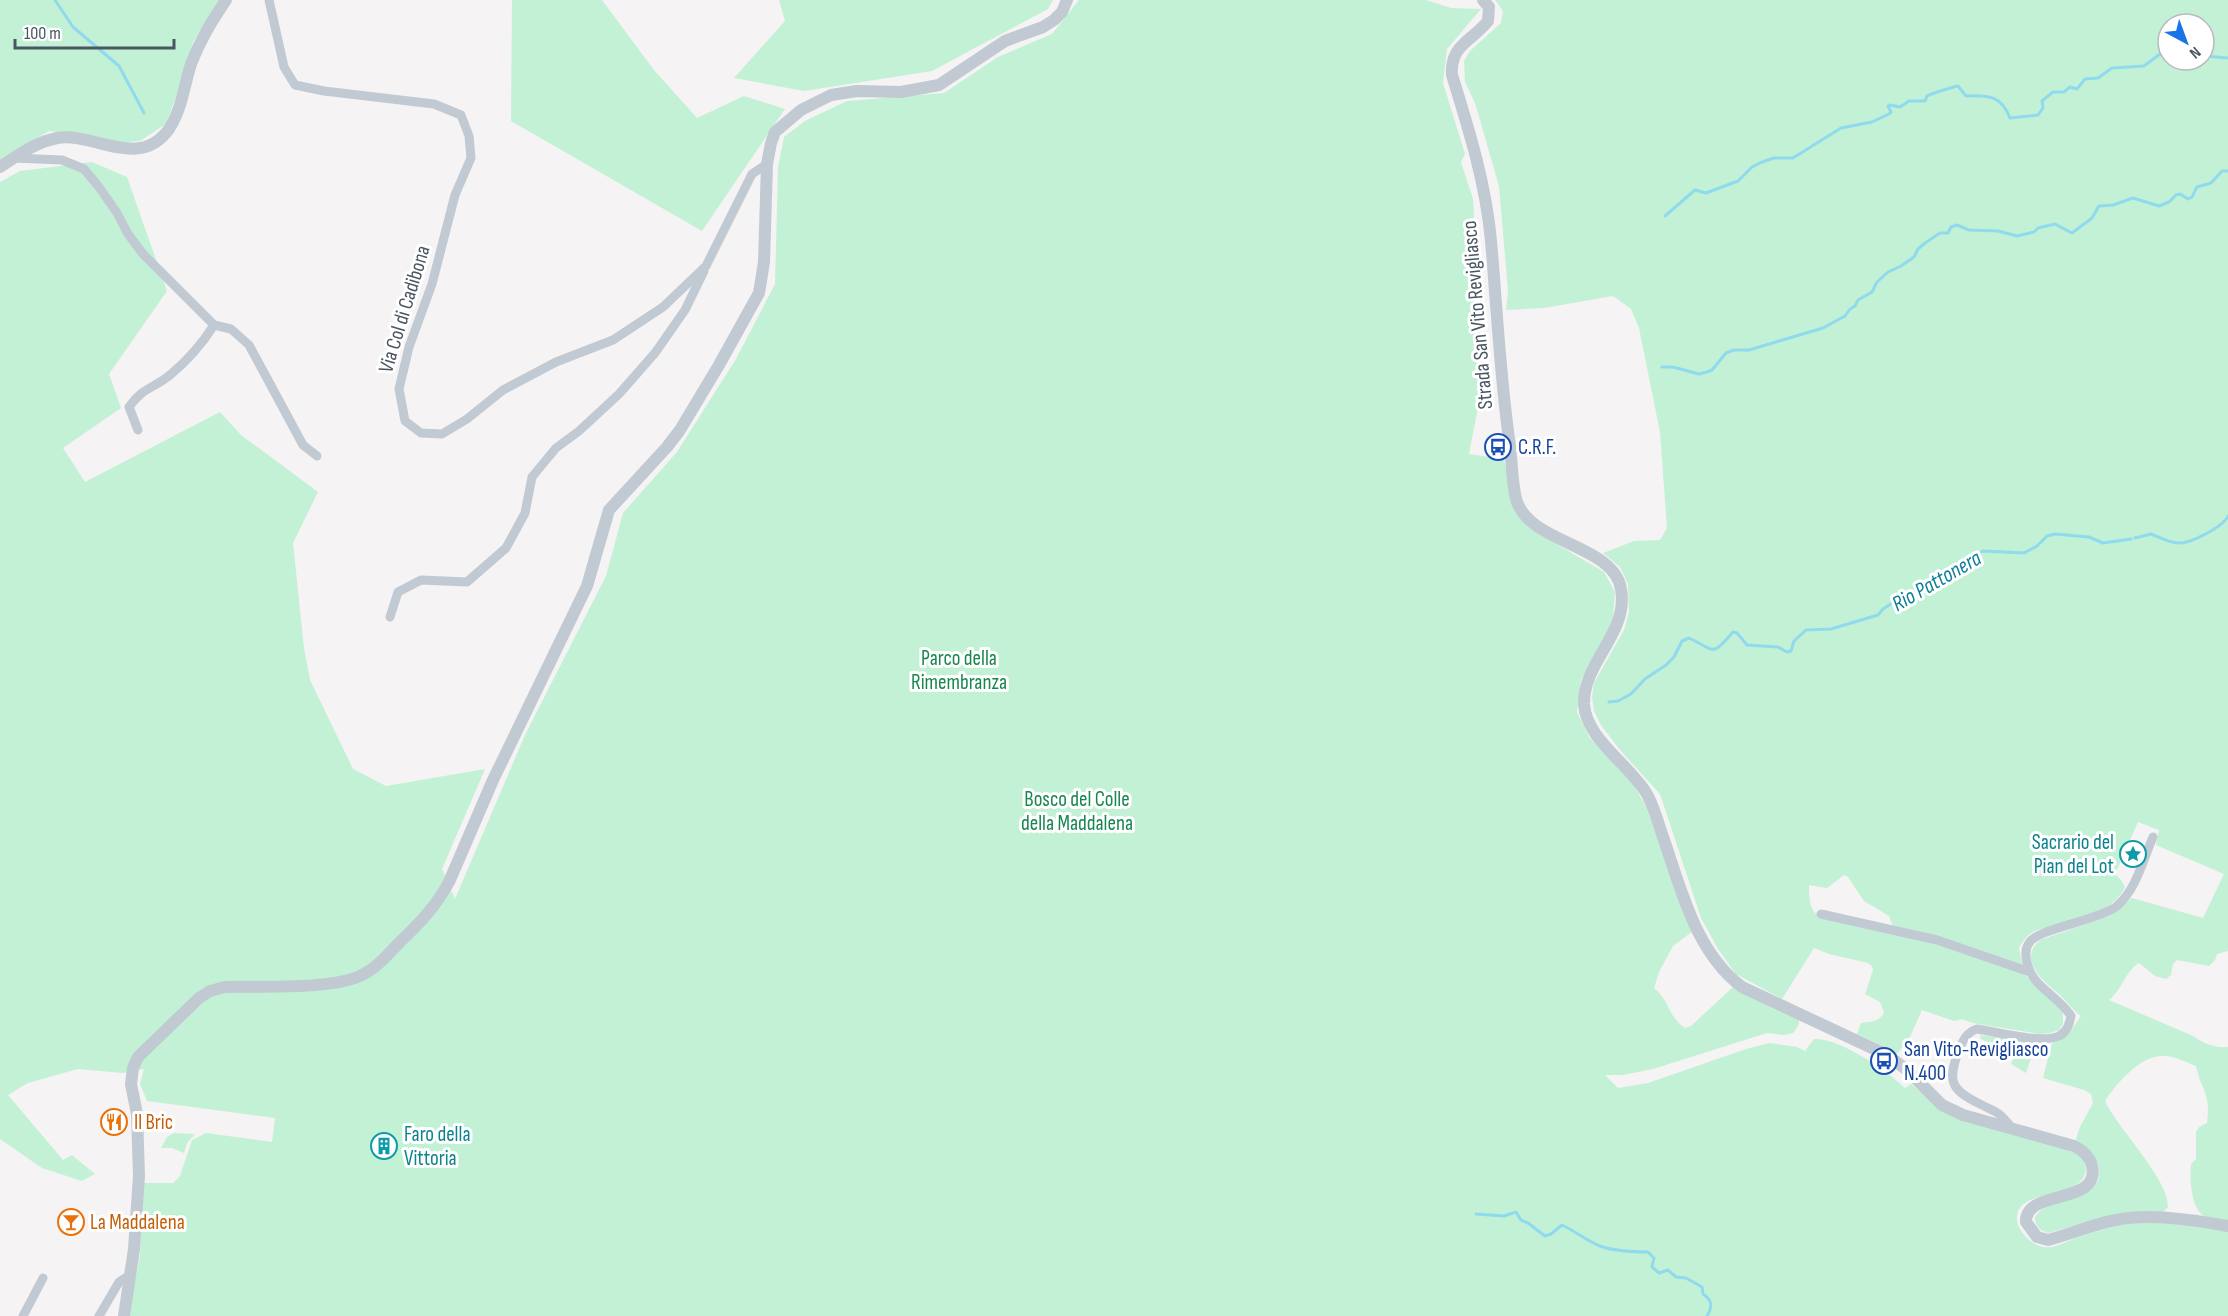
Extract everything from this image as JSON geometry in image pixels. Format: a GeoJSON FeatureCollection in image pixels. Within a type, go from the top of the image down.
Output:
{"type":"FeatureCollection","features":[{"type":"Feature","properties":{"kind":"street"},"geometry":{"type":"LineString","coordinates":[[0,167],[32,147],[56,138],[69,137],[135,150],[155,143],[168,130],[179,111],[191,66],[206,28],[226,0]]}},
{"type":"Feature","properties":{"kind":"street","name":"Via Col di Cadibona"},"geometry":{"type":"LineString","coordinates":[[269,0],[284,67],[295,85],[324,91],[434,104],[460,115],[469,136],[471,158],[455,195],[432,284],[409,347],[399,389],[405,421],[421,433],[442,434],[467,419],[504,390],[556,362],[613,340],[663,307],[706,266]]}},
{"type":"Feature","properties":{"kind":"street"},"geometry":{"type":"LineString","coordinates":[[124,1316],[134,1249],[140,1154],[131,1076],[138,1057],[199,998],[210,991],[225,987],[336,983],[362,976],[423,921],[438,902],[449,882],[493,780],[588,586],[609,510],[680,430],[759,292],[764,262],[767,164],[775,132],[801,110],[831,95],[857,91],[901,92],[939,85],[1005,41],[1054,21],[1062,12],[1067,0]]}},
{"type":"Feature","properties":{"kind":"street","name":"Strada San Vito Revigliasco"},"geometry":{"type":"LineString","coordinates":[[1483,0],[1489,7],[1488,21],[1456,51],[1452,75],[1473,141],[1485,195],[1491,238],[1499,363],[1518,502],[1532,521],[1610,567],[1617,576],[1622,596],[1614,632],[1587,679],[1584,704],[1589,724],[1647,795],[1708,952],[1727,976],[1742,987],[1887,1055],[1942,1105],[1963,1115],[2074,1146],[2086,1155],[2092,1167],[2091,1180],[2080,1190],[2037,1204],[2028,1212],[2026,1217],[2028,1227],[2042,1239],[2048,1240],[2115,1220],[2130,1218],[2185,1219],[2228,1226]]}},
{"type":"Feature","properties":{"kind":"street"},"geometry":{"type":"LineString","coordinates":[[14,158],[62,160],[84,169],[99,187],[143,254],[214,325],[231,329],[249,345],[303,446],[317,456]]}},
{"type":"Feature","properties":{"kind":"street","name":"Via Col di Cadibona"},"geometry":{"type":"LineString","coordinates":[[390,617],[398,592],[421,580],[467,582],[506,548],[525,513],[532,477],[556,448],[619,394],[655,353],[685,310],[752,174],[767,164]]}},
{"type":"Feature","properties":{"kind":"street"},"geometry":{"type":"LineString","coordinates":[[138,430],[129,407],[138,394],[168,377],[195,350],[214,325]]}},
{"type":"Feature","properties":{"kind":"street"},"geometry":{"type":"LineString","coordinates":[[2030,972],[2026,951],[2033,938],[2107,913],[2116,906],[2129,892],[2153,837]]}},
{"type":"Feature","properties":{"kind":"street","name":"Strada San Vito Revigliasco"},"geometry":{"type":"LineString","coordinates":[[1821,914],[1937,940],[2030,972],[2066,1008],[2071,1016],[2067,1029],[2061,1035],[2040,1038],[1977,1029],[1970,1031],[1962,1043],[1951,1075],[1956,1089],[1966,1097],[1999,1114],[2012,1128]]}},
{"type":"Feature","properties":{"kind":"street"},"geometry":{"type":"LineString","coordinates":[[99,1316],[119,1282],[130,1275]]}},
{"type":"Feature","properties":{"kind":"street"},"geometry":{"type":"LineString","coordinates":[[23,1316],[43,1278]]}},
{"type":"Feature","properties":{"kind":"green space"},"geometry":{"type":"Polygon","coordinates":[[[0,0],[220,0],[193,42],[166,124],[140,141],[118,143],[49,131],[0,160],[0,0]]]}},
{"type":"Feature","properties":{"kind":"green space"},"geometry":{"type":"Polygon","coordinates":[[[512,0],[602,0],[654,70],[697,118],[744,96],[785,109],[702,231],[511,121],[512,0]]]}},
{"type":"Feature","properties":{"kind":"green space"},"geometry":{"type":"Polygon","coordinates":[[[779,0],[1053,0],[1048,9],[932,71],[804,91],[734,78],[785,21],[779,0]]]}},
{"type":"Feature","properties":{"kind":"green space","name":"Bosco del Colle della Maddalena"},"geometry":{"type":"Polygon","coordinates":[[[1079,0],[1426,0],[1451,8],[1481,9],[1447,49],[1443,83],[1465,154],[1461,162],[1473,199],[1482,359],[1481,392],[1469,454],[1504,459],[1514,505],[1553,542],[1604,572],[1615,592],[1613,617],[1605,639],[1581,680],[1577,712],[1589,737],[1634,785],[1646,807],[1693,931],[1673,946],[1659,972],[1654,988],[1663,997],[1675,1019],[1685,1028],[1691,1026],[1733,987],[1772,1008],[1799,1019],[1799,1024],[1793,1033],[1784,1035],[1767,1033],[1653,1069],[1623,1075],[1605,1075],[1618,1088],[1648,1083],[1770,1043],[1797,1047],[1805,1051],[1814,1039],[1836,1043],[1875,1064],[1905,1088],[1911,1084],[1928,1098],[2079,1154],[2086,1168],[2080,1182],[2071,1188],[2036,1198],[2019,1209],[2017,1219],[2020,1228],[2026,1237],[2039,1246],[2056,1246],[2078,1237],[2136,1222],[2176,1223],[2228,1231],[2228,1316],[128,1316],[140,1255],[143,1183],[173,1183],[180,1176],[192,1140],[206,1133],[272,1142],[275,1118],[147,1101],[140,1084],[144,1069],[123,1073],[78,1069],[28,1083],[8,1095],[63,1160],[72,1155],[95,1174],[82,1181],[42,1168],[0,1139],[0,182],[20,171],[92,162],[127,177],[167,291],[109,374],[121,408],[63,448],[85,482],[220,412],[241,435],[318,492],[293,543],[304,648],[310,680],[353,769],[386,786],[485,769],[442,869],[455,899],[525,735],[606,576],[623,513],[677,452],[736,359],[775,284],[778,167],[784,137],[805,121],[847,101],[944,93],[998,57],[1052,34],[1079,0]]]}},
{"type":"Feature","properties":{"kind":"green space"},"geometry":{"type":"Polygon","coordinates":[[[1495,0],[2228,0],[2228,951],[2217,954],[2209,966],[2177,960],[2173,964],[2171,975],[2166,979],[2155,976],[2139,963],[2131,970],[2109,1000],[2206,1043],[2228,1047],[2228,1221],[2210,1219],[2202,1215],[2192,1194],[2191,1164],[2196,1159],[2196,1132],[2199,1127],[2207,1123],[2208,1113],[2207,1098],[2196,1066],[2164,1056],[2146,1060],[2138,1065],[2122,1079],[2105,1101],[2152,1168],[2166,1196],[2168,1207],[2163,1212],[2119,1215],[2048,1233],[2038,1227],[2035,1220],[2039,1212],[2048,1206],[2077,1196],[2094,1187],[2098,1180],[2099,1170],[2091,1153],[2075,1142],[2093,1103],[2091,1094],[2043,1078],[2052,1043],[2067,1036],[2081,1016],[2036,971],[2031,956],[2033,948],[2040,940],[2110,916],[2132,898],[2203,918],[2224,874],[2156,845],[2159,830],[2138,822],[2115,874],[2125,887],[2120,896],[2094,914],[2030,934],[2019,948],[2022,964],[2020,965],[1893,926],[1889,916],[1864,901],[1848,877],[1844,875],[1827,888],[1809,885],[1812,908],[1821,918],[1947,946],[2024,974],[2063,1011],[2063,1024],[2059,1030],[2050,1033],[2040,1034],[1973,1023],[1962,1019],[1954,1021],[1922,1010],[1909,1039],[1896,1055],[1885,1047],[1857,1034],[1861,1023],[1877,1020],[1884,1012],[1880,1002],[1865,994],[1873,970],[1868,963],[1814,948],[1782,999],[1736,974],[1718,949],[1701,918],[1660,794],[1620,750],[1601,725],[1594,711],[1592,697],[1594,683],[1624,630],[1629,612],[1628,584],[1620,567],[1603,553],[1634,541],[1660,540],[1667,528],[1660,432],[1639,328],[1631,309],[1613,296],[1544,308],[1506,310],[1508,291],[1499,186],[1475,103],[1465,82],[1464,61],[1470,51],[1501,23],[1503,11],[1495,0]]]}},
{"type":"Feature","properties":{"kind":"green space"},"geometry":{"type":"Polygon","coordinates":[[[1980,1035],[2036,1043],[2026,1073],[2011,1064],[2014,1057],[2011,1054],[1981,1039],[1980,1035]]]}},
{"type":"Feature","properties":{"kind":"green space"},"geometry":{"type":"Polygon","coordinates":[[[174,1133],[195,1134],[187,1143],[184,1153],[172,1148],[161,1148],[167,1137],[174,1133]]]}},
{"type":"Feature","properties":{"kind":"waterway"},"geometry":{"type":"LineString","coordinates":[[55,0],[73,27],[119,66],[144,113]]}},
{"type":"Feature","properties":{"kind":"waterway"},"geometry":{"type":"LineString","coordinates":[[1665,216],[1695,190],[1706,193],[1738,181],[1752,167],[1762,162],[1774,158],[1793,158],[1841,128],[1872,122],[1889,114],[1891,112],[1888,106],[1890,105],[1900,107],[1909,101],[1925,101],[1927,96],[1958,86],[1966,96],[1988,97],[1999,101],[2010,118],[2038,115],[2043,108],[2042,101],[2053,92],[2064,92],[2070,87],[2077,89],[2085,79],[2098,78],[2112,68],[2144,66],[2156,57]]}},
{"type":"Feature","properties":{"kind":"waterway"},"geometry":{"type":"LineString","coordinates":[[2216,57],[2228,58]]}},
{"type":"Feature","properties":{"kind":"waterway"},"geometry":{"type":"LineString","coordinates":[[1662,367],[1673,367],[1699,374],[1712,370],[1726,353],[1734,350],[1749,350],[1823,328],[1845,316],[1858,300],[1872,292],[1877,282],[1888,272],[1914,257],[1918,249],[1940,233],[1948,233],[1951,227],[1957,225],[1969,230],[1998,231],[2017,236],[2055,224],[2072,233],[2092,218],[2099,206],[2113,205],[2133,198],[2159,206],[2180,194],[2188,199],[2192,197],[2197,187],[2211,183],[2222,171],[2228,171]]}},
{"type":"Feature","properties":{"kind":"waterway","name":"Rio Pattonera"},"geometry":{"type":"LineString","coordinates":[[2135,538],[2151,534],[2171,542],[2183,543],[2213,530],[2228,516]]}},
{"type":"Feature","properties":{"kind":"waterway","name":"Rio Pattonera"},"geometry":{"type":"LineString","coordinates":[[1609,702],[1618,701],[1631,694],[1645,679],[1666,665],[1674,657],[1682,641],[1689,638],[1712,649],[1720,646],[1733,632],[1737,633],[1747,645],[1778,647],[1787,652],[1791,651],[1794,641],[1806,630],[1831,629],[1878,615],[1900,598],[1917,596],[1940,578],[1954,573],[1969,558],[1983,551],[2024,553],[2037,546],[2047,536],[2055,534],[2089,537],[2103,543],[2131,539]]}},
{"type":"Feature","properties":{"kind":"waterway"},"geometry":{"type":"LineString","coordinates":[[1476,1214],[1504,1216],[1516,1212],[1521,1220],[1545,1236],[1562,1225],[1600,1246],[1648,1252],[1654,1258],[1652,1267],[1659,1273],[1668,1270],[1676,1277],[1686,1278],[1702,1287],[1703,1294],[1711,1303],[1707,1316]]}},
{"type":"Feature","properties":{"kind":"place","name":"C.R.F."},"geometry":{"type":"Point","coordinates":[1498,447]}},
{"type":"Feature","properties":{"kind":"place","name":"Sacrario del Pian del Lot"},"geometry":{"type":"Point","coordinates":[2133,854]}},
{"type":"Feature","properties":{"kind":"place","name":"San Vito-Revigliasco N.400"},"geometry":{"type":"Point","coordinates":[1884,1061]}},
{"type":"Feature","properties":{"kind":"place","name":"Il Bric"},"geometry":{"type":"Point","coordinates":[114,1122]}},
{"type":"Feature","properties":{"kind":"place","name":"Faro della Vittoria"},"geometry":{"type":"Point","coordinates":[384,1146]}},
{"type":"Feature","properties":{"kind":"place","name":"La Maddalena"},"geometry":{"type":"Point","coordinates":[71,1222]}},
{"type":"Feature","properties":{"kind":"park label","name":"Parco della Rimembranza"},"geometry":{"type":"Point","coordinates":[959,670]}}]}
